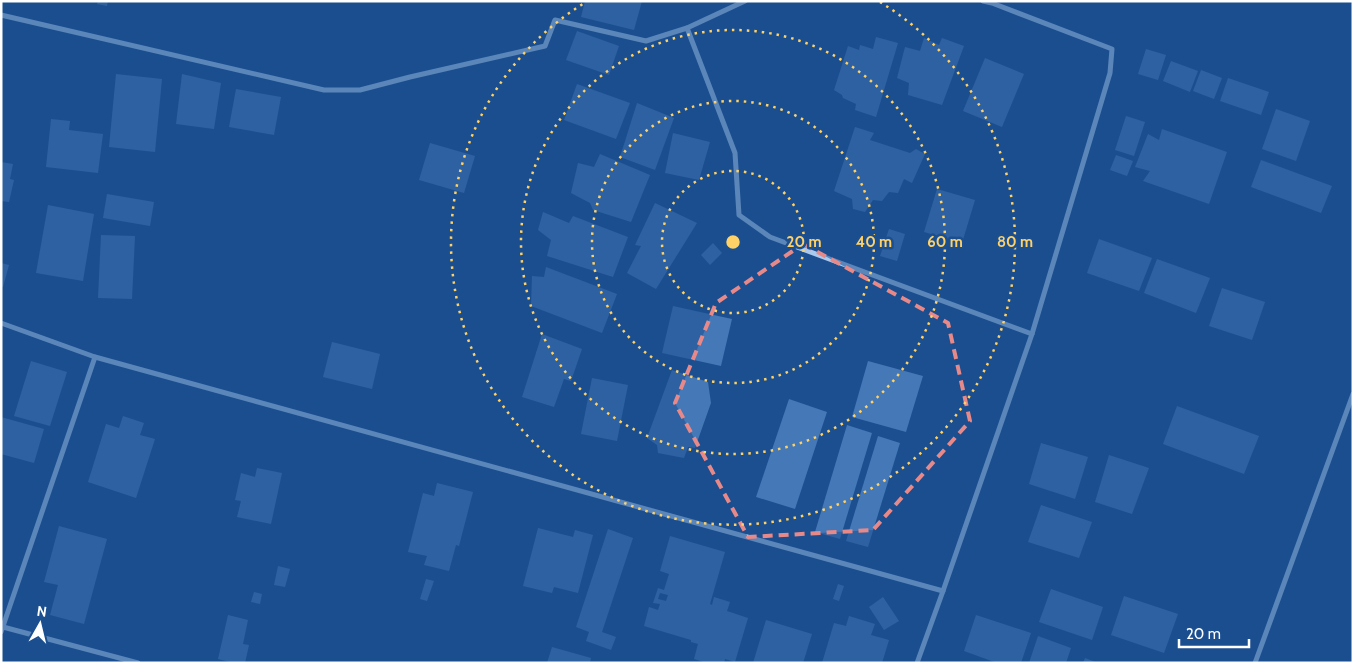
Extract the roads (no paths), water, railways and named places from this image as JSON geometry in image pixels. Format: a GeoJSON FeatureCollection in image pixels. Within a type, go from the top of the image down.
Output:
{"type":"FeatureCollection","features":[{"type":"Feature","properties":{"kind":"street"},"geometry":{"type":"LineString","coordinates":[[1,15],[324,90],[360,90],[545,46],[555,20],[646,41],[687,28],[745,1]]}},
{"type":"Feature","properties":{"kind":"street"},"geometry":{"type":"LineString","coordinates":[[917,663],[1032,334],[1110,73],[1112,49],[983,1]]}},
{"type":"Feature","properties":{"kind":"street"},"geometry":{"type":"LineString","coordinates":[[687,28],[735,153],[739,215],[770,237],[1032,334]]}},
{"type":"Feature","properties":{"kind":"street"},"geometry":{"type":"LineString","coordinates":[[1,323],[94,357],[943,591]]}},
{"type":"Feature","properties":{"kind":"street"},"geometry":{"type":"LineString","coordinates":[[94,357],[2,629],[138,663]]}},
{"type":"Feature","properties":{"kind":"street"},"geometry":{"type":"LineString","coordinates":[[1255,663],[1353,394]]}}]}
